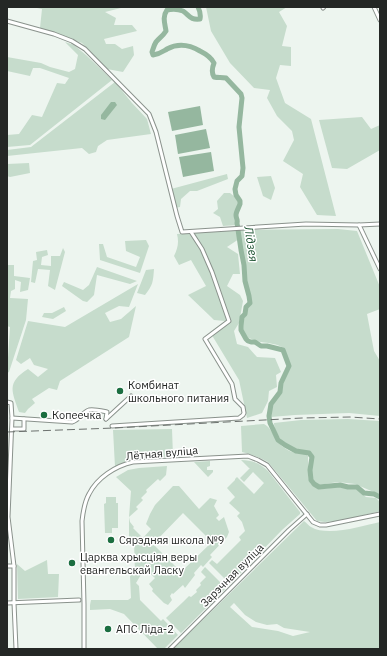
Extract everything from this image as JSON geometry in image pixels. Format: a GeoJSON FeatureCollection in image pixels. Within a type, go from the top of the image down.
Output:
{"type":"FeatureCollection","features":[{"type":"Feature","properties":{"kind":"street"},"geometry":{"type":"LineString","coordinates":[[374,7],[380,20]]}},
{"type":"Feature","properties":{"kind":"street"},"geometry":{"type":"LineString","coordinates":[[7,21],[54,34],[72,41],[85,49],[149,114],[156,132],[176,216],[182,232],[306,224],[359,226],[380,224]]}},
{"type":"Feature","properties":{"kind":"street"},"geometry":{"type":"LineString","coordinates":[[359,226],[380,269]]}},
{"type":"Feature","properties":{"kind":"street"},"geometry":{"type":"LineString","coordinates":[[112,426],[238,418],[244,413],[243,406],[235,399],[232,384],[205,339],[229,321],[212,272],[202,249],[190,232]]}},
{"type":"Feature","properties":{"kind":"street"},"geometry":{"type":"LineString","coordinates":[[12,418],[72,422],[90,410],[107,412],[106,419],[131,396]]}},
{"type":"Feature","properties":{"kind":"street"},"geometry":{"type":"LineString","coordinates":[[7,402],[11,402],[12,418],[7,516],[14,566],[16,649]]}},
{"type":"Feature","properties":{"kind":"street"},"geometry":{"type":"LineString","coordinates":[[12,431],[24,429],[24,419]]}},
{"type":"Feature","properties":{"kind":"street","name":"Лётная вуліца"},"geometry":{"type":"LineString","coordinates":[[84,649],[83,511],[91,490],[100,479],[120,466],[133,462],[248,456],[267,466],[316,524],[326,525],[380,514]]}},
{"type":"Feature","properties":{"kind":"street","name":"Зарэчная вуліца"},"geometry":{"type":"LineString","coordinates":[[170,649],[306,514]]}},
{"type":"Feature","properties":{"kind":"street"},"geometry":{"type":"LineString","coordinates":[[7,566],[14,566]]}},
{"type":"Feature","properties":{"kind":"street"},"geometry":{"type":"LineString","coordinates":[[7,603],[79,600]]}},
{"type":"Feature","properties":{"kind":"shaded area"},"geometry":{"type":"Polygon","coordinates":[[[32,7],[121,8],[105,12],[116,18],[114,25],[132,25],[137,31],[104,39],[106,44],[115,44],[122,49],[133,46],[134,55],[123,72],[107,69],[82,43],[40,28],[42,9],[32,7]]]}},
{"type":"Feature","properties":{"kind":"shaded area"},"geometry":{"type":"Polygon","coordinates":[[[206,7],[287,7],[279,12],[287,26],[282,46],[291,47],[291,66],[280,65],[276,78],[285,103],[311,119],[336,216],[317,215],[300,187],[303,174],[283,161],[294,140],[292,131],[277,116],[267,98],[270,90],[254,88],[230,63],[211,31],[206,7]]]}},
{"type":"Feature","properties":{"kind":"shaded area"},"geometry":{"type":"Polygon","coordinates":[[[65,42],[74,45],[112,80],[30,145],[7,147],[7,135],[19,134],[32,115],[42,117],[57,83],[65,84],[69,78],[40,68],[33,68],[30,76],[7,71],[7,57],[41,63],[69,72],[75,69],[78,55],[65,42]]]}},
{"type":"Feature","properties":{"kind":"shaded area"},"geometry":{"type":"Polygon","coordinates":[[[115,82],[147,119],[151,134],[107,140],[98,146],[96,152],[89,154],[82,148],[7,156],[7,150],[31,147],[115,82]]]}},
{"type":"Feature","properties":{"kind":"shaded area"},"geometry":{"type":"Polygon","coordinates":[[[111,102],[115,102],[117,105],[105,120],[101,119],[101,115],[111,102]]]}},
{"type":"Feature","properties":{"kind":"shaded area"},"geometry":{"type":"Polygon","coordinates":[[[200,106],[203,125],[172,131],[168,112],[200,106]]]}},
{"type":"Feature","properties":{"kind":"shaded area"},"geometry":{"type":"Polygon","coordinates":[[[362,117],[371,129],[380,125],[380,150],[347,169],[332,168],[319,120],[362,117]]]}},
{"type":"Feature","properties":{"kind":"shaded area"},"geometry":{"type":"Polygon","coordinates":[[[206,129],[210,148],[178,154],[175,135],[206,129]]]}},
{"type":"Feature","properties":{"kind":"shaded area"},"geometry":{"type":"Polygon","coordinates":[[[211,152],[214,171],[183,177],[179,157],[211,152]]]}},
{"type":"Feature","properties":{"kind":"shaded area"},"geometry":{"type":"Polygon","coordinates":[[[29,163],[30,173],[10,177],[7,176],[7,164],[29,163]]]}},
{"type":"Feature","properties":{"kind":"shaded area"},"geometry":{"type":"Polygon","coordinates":[[[227,174],[228,179],[197,191],[190,191],[181,199],[180,207],[175,208],[171,189],[227,174]]]}},
{"type":"Feature","properties":{"kind":"shaded area"},"geometry":{"type":"Polygon","coordinates":[[[271,176],[275,188],[271,200],[263,196],[257,177],[271,176]]]}},
{"type":"Feature","properties":{"kind":"shaded area"},"geometry":{"type":"Polygon","coordinates":[[[224,193],[230,193],[240,201],[237,212],[237,225],[223,226],[220,217],[213,213],[218,209],[217,201],[224,193]]]}},
{"type":"Feature","properties":{"kind":"shaded area"},"geometry":{"type":"Polygon","coordinates":[[[338,229],[357,231],[380,287],[380,309],[367,314],[374,351],[380,361],[380,416],[349,413],[271,417],[272,404],[281,392],[283,377],[290,366],[284,348],[248,338],[241,327],[246,308],[250,304],[250,297],[247,288],[245,264],[239,239],[227,247],[238,254],[240,274],[233,274],[227,286],[240,295],[243,301],[239,323],[234,331],[237,344],[248,347],[257,357],[275,358],[281,372],[276,375],[277,387],[269,391],[268,401],[262,413],[247,418],[239,380],[210,332],[225,321],[214,320],[188,295],[206,286],[191,260],[179,265],[174,256],[178,245],[177,234],[239,230],[338,229]]]}},
{"type":"Feature","properties":{"kind":"shaded area"},"geometry":{"type":"Polygon","coordinates":[[[146,240],[149,246],[140,273],[100,260],[99,244],[103,244],[107,257],[136,267],[140,257],[126,251],[125,241],[146,240]]]}},
{"type":"Feature","properties":{"kind":"shaded area"},"geometry":{"type":"Polygon","coordinates":[[[63,248],[65,252],[55,290],[48,286],[50,270],[38,269],[35,283],[31,282],[33,261],[37,260],[36,252],[47,250],[48,255],[42,257],[41,265],[51,266],[51,256],[60,256],[63,248]]]}},
{"type":"Feature","properties":{"kind":"shaded area"},"geometry":{"type":"Polygon","coordinates":[[[7,265],[14,265],[14,276],[30,278],[28,290],[20,292],[21,282],[15,280],[15,289],[11,291],[10,298],[28,299],[26,320],[9,372],[7,373],[10,327],[7,326],[7,265]]]}},
{"type":"Feature","properties":{"kind":"shaded area"},"geometry":{"type":"Polygon","coordinates":[[[97,267],[137,281],[130,284],[97,275],[94,295],[87,302],[83,301],[62,286],[64,282],[83,290],[89,285],[97,267]]]}},
{"type":"Feature","properties":{"kind":"shaded area"},"geometry":{"type":"Polygon","coordinates":[[[154,269],[152,283],[148,292],[145,295],[137,293],[146,270],[154,269]]]}},
{"type":"Feature","properties":{"kind":"shaded area"},"geometry":{"type":"Polygon","coordinates":[[[138,284],[129,307],[119,306],[105,313],[110,322],[121,319],[136,306],[129,337],[60,381],[57,390],[49,388],[32,399],[35,403],[25,413],[19,412],[13,393],[16,379],[28,369],[38,377],[48,369],[34,365],[30,358],[21,364],[16,360],[28,321],[65,327],[138,284]]]}},
{"type":"Feature","properties":{"kind":"shaded area"},"geometry":{"type":"Polygon","coordinates":[[[64,307],[66,311],[53,319],[42,317],[44,313],[52,313],[64,307]]]}},
{"type":"Feature","properties":{"kind":"shaded area"},"geometry":{"type":"Polygon","coordinates":[[[348,419],[380,421],[380,494],[355,484],[338,482],[318,485],[313,479],[312,475],[313,456],[310,453],[292,448],[285,444],[277,434],[274,427],[274,423],[301,420],[348,419]]]}},
{"type":"Feature","properties":{"kind":"shaded area"},"geometry":{"type":"Polygon","coordinates":[[[264,424],[270,429],[285,449],[306,454],[308,456],[308,474],[311,484],[317,488],[323,489],[338,487],[356,489],[366,497],[376,498],[380,502],[380,511],[339,521],[317,521],[268,462],[259,457],[242,452],[241,426],[264,424]]]}},
{"type":"Feature","properties":{"kind":"shaded area"},"geometry":{"type":"Polygon","coordinates":[[[172,429],[173,456],[127,461],[115,467],[113,430],[172,429]]]}},
{"type":"Feature","properties":{"kind":"shaded area"},"geometry":{"type":"Polygon","coordinates":[[[241,460],[256,462],[265,468],[300,512],[300,514],[282,530],[230,584],[209,563],[212,560],[217,564],[241,540],[239,537],[245,531],[242,522],[237,516],[240,513],[229,503],[235,497],[227,488],[237,477],[254,494],[264,483],[253,472],[244,482],[240,478],[250,469],[241,460]]]}},
{"type":"Feature","properties":{"kind":"shaded area"},"geometry":{"type":"Polygon","coordinates":[[[210,461],[210,466],[207,467],[207,470],[213,470],[213,472],[208,477],[194,462],[210,461]]]}},
{"type":"Feature","properties":{"kind":"shaded area"},"geometry":{"type":"Polygon","coordinates":[[[167,466],[166,475],[160,481],[158,479],[146,490],[147,492],[141,498],[143,500],[136,507],[138,509],[129,517],[131,491],[116,477],[128,470],[167,466]]]}},
{"type":"Feature","properties":{"kind":"shaded area"},"geometry":{"type":"Polygon","coordinates":[[[173,486],[179,486],[199,509],[210,498],[217,500],[214,506],[219,515],[216,518],[219,521],[224,517],[229,532],[227,537],[210,555],[212,557],[203,567],[201,565],[194,573],[195,575],[185,588],[183,585],[173,594],[172,593],[170,596],[172,600],[168,605],[152,591],[153,589],[149,584],[155,578],[146,570],[142,573],[136,583],[139,586],[140,600],[161,621],[163,619],[178,635],[164,649],[158,649],[124,614],[110,609],[90,610],[91,600],[128,600],[131,598],[130,576],[135,572],[134,542],[129,537],[129,517],[130,522],[134,527],[133,528],[143,538],[151,529],[146,524],[155,505],[173,486]],[[183,513],[153,544],[181,572],[212,542],[183,513]]]}},
{"type":"Feature","properties":{"kind":"shaded area"},"geometry":{"type":"Polygon","coordinates":[[[106,497],[116,497],[116,503],[118,503],[118,528],[112,528],[112,533],[105,533],[104,504],[106,503],[106,497]]]}},
{"type":"Feature","properties":{"kind":"shaded area"},"geometry":{"type":"Polygon","coordinates":[[[304,521],[311,527],[326,531],[345,530],[380,522],[380,649],[173,649],[304,521]],[[234,603],[230,607],[252,627],[278,631],[293,636],[310,632],[284,628],[277,624],[267,625],[256,622],[245,615],[234,603]]]}},
{"type":"Feature","properties":{"kind":"shaded area"},"geometry":{"type":"Polygon","coordinates":[[[47,560],[48,574],[59,574],[58,597],[18,599],[17,564],[25,571],[47,560]]]}},
{"type":"Feature","properties":{"kind":"shaded area"},"geometry":{"type":"Polygon","coordinates":[[[205,567],[226,588],[181,633],[166,618],[189,596],[191,597],[197,592],[196,590],[201,585],[200,583],[206,577],[201,572],[205,567]]]}},
{"type":"Feature","properties":{"kind":"waterway","name":"Лідзея"},"geometry":{"type":"LineString","coordinates":[[198,7],[200,19],[192,18],[181,10],[167,10],[164,18],[166,31],[156,42],[152,52],[153,55],[155,55],[171,47],[180,45],[196,49],[210,57],[213,61],[212,72],[214,77],[226,78],[241,94],[242,98],[239,127],[243,168],[242,176],[237,181],[235,189],[236,195],[240,201],[236,215],[245,281],[250,303],[246,307],[245,314],[242,317],[241,330],[248,341],[255,342],[261,346],[283,350],[289,366],[281,383],[280,392],[271,404],[269,416],[270,423],[278,440],[296,451],[309,453],[312,457],[310,470],[311,480],[314,484],[319,487],[340,485],[357,487],[364,493],[374,494],[380,497]]}},
{"type":"Feature","properties":{"kind":"railway"},"geometry":{"type":"LineString","coordinates":[[7,432],[302,418],[350,417],[380,419]]}},
{"type":"Feature","properties":{"kind":"place","name":"Комбинат школьного питания"},"geometry":{"type":"Point","coordinates":[120,391]}},
{"type":"Feature","properties":{"kind":"place","name":"Копеечка"},"geometry":{"type":"Point","coordinates":[44,415]}},
{"type":"Feature","properties":{"kind":"place","name":"Сярэдняя школа №9"},"geometry":{"type":"Point","coordinates":[111,540]}},
{"type":"Feature","properties":{"kind":"place","name":"Царква хрысціян веры евангельскай Ласку"},"geometry":{"type":"Point","coordinates":[72,563]}},
{"type":"Feature","properties":{"kind":"place","name":"АПС Ліда-2"},"geometry":{"type":"Point","coordinates":[108,629]}}]}
